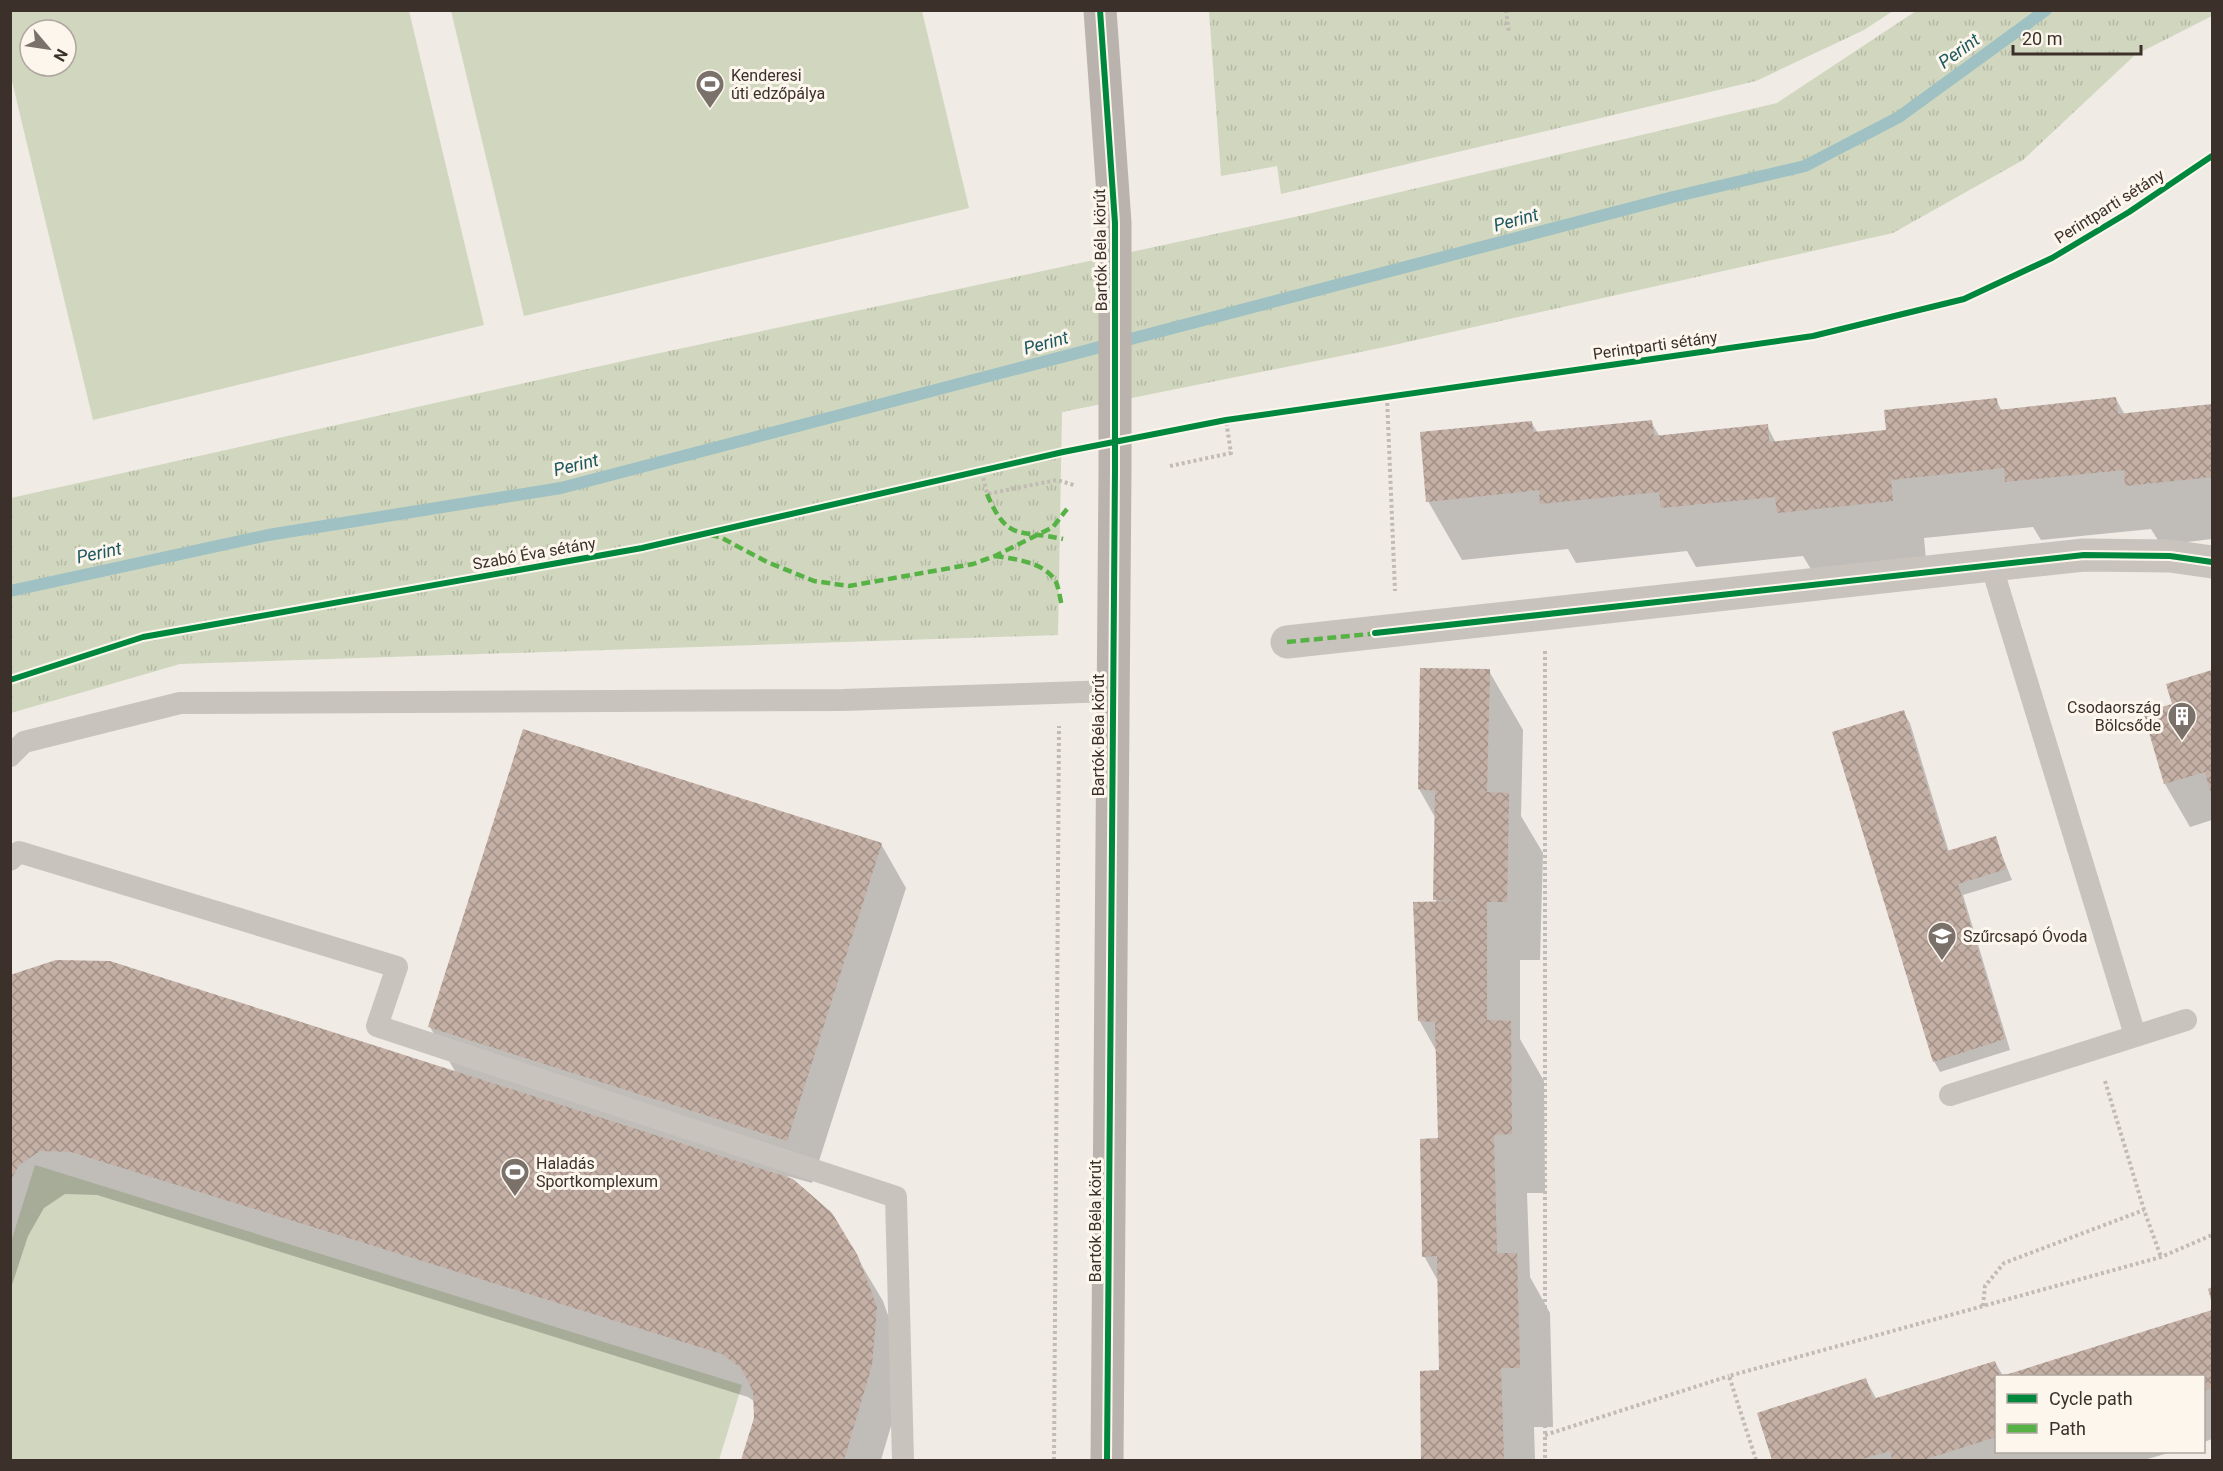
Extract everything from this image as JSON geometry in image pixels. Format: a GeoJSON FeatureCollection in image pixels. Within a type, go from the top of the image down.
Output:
{"type":"FeatureCollection","features":[{"type":"Feature","properties":{"kind":"street","name":"Bartók Béla körút"},"geometry":{"type":"LineString","coordinates":[[1100,10],[1114,223],[1115,470],[1107,1461]]}},
{"type":"Feature","properties":{"kind":"street"},"geometry":{"type":"LineString","coordinates":[[1287,642],[2084,555],[2170,556],[2212,562]]}},
{"type":"Feature","properties":{"kind":"lane"},"geometry":{"type":"LineString","coordinates":[[1991,564],[2134,1035]]}},
{"type":"Feature","properties":{"kind":"lane"},"geometry":{"type":"LineString","coordinates":[[10,756],[24,742],[180,703],[843,700],[1112,691]]}},
{"type":"Feature","properties":{"kind":"lane"},"geometry":{"type":"LineString","coordinates":[[10,860],[20,852],[397,967],[377,1026],[896,1197],[903,1461]]}},
{"type":"Feature","properties":{"kind":"lane"},"geometry":{"type":"LineString","coordinates":[[1950,1095],[2186,1020]]}},
{"type":"Feature","properties":{"kind":"path"},"geometry":{"type":"LineString","coordinates":[[1506,10],[1509,33]]}},
{"type":"Feature","properties":{"kind":"path"},"geometry":{"type":"LineString","coordinates":[[1375,398],[1399,395]]}},
{"type":"Feature","properties":{"kind":"path"},"geometry":{"type":"LineString","coordinates":[[1386,632],[1387,397]]}},
{"type":"Feature","properties":{"kind":"path"},"geometry":{"type":"LineString","coordinates":[[1217,422],[1238,418]]}},
{"type":"Feature","properties":{"kind":"path"},"geometry":{"type":"LineString","coordinates":[[1170,466],[1231,453],[1226,420]]}},
{"type":"Feature","properties":{"kind":"path"},"geometry":{"type":"LineString","coordinates":[[971,474],[994,469]]}},
{"type":"Feature","properties":{"kind":"path"},"geometry":{"type":"LineString","coordinates":[[982,472],[987,494],[1057,480],[1074,485]]}},
{"type":"Feature","properties":{"kind":"path"},"geometry":{"type":"LineString","coordinates":[[1545,614],[1545,1461]]}},
{"type":"Feature","properties":{"kind":"path"},"geometry":{"type":"LineString","coordinates":[[1054,1461],[1059,693]]}},
{"type":"Feature","properties":{"kind":"path"},"geometry":{"type":"LineString","coordinates":[[2095,1048],[2144,1210],[2162,1257]]}},
{"type":"Feature","properties":{"kind":"path"},"geometry":{"type":"LineString","coordinates":[[1983,1306],[1985,1286],[2004,1263],[2144,1210]]}},
{"type":"Feature","properties":{"kind":"path"},"geometry":{"type":"LineString","coordinates":[[1545,1435],[1729,1376],[2162,1257],[2212,1235]]}},
{"type":"Feature","properties":{"kind":"path"},"geometry":{"type":"LineString","coordinates":[[1729,1376],[1756,1461]]}},
{"type":"Feature","properties":{"kind":"green space"},"geometry":{"type":"Polygon","coordinates":[[[10,11],[409,11],[484,325],[93,420],[11,77],[10,11]]]}},
{"type":"Feature","properties":{"kind":"green space","name":"Kenderesi úti edzőpálya"},"geometry":{"type":"Polygon","coordinates":[[[451,11],[922,11],[969,208],[524,316],[451,11]]]}},
{"type":"Feature","properties":{"kind":"green space"},"geometry":{"type":"Polygon","coordinates":[[[1209,11],[1893,11],[1864,30],[1756,81],[1281,194],[1277,166],[1221,176],[1209,11]]]}},
{"type":"Feature","properties":{"kind":"green space"},"geometry":{"type":"Polygon","coordinates":[[[1916,11],[2212,11],[2212,16],[2135,55],[2023,160],[1893,233],[1385,347],[1062,412],[1058,635],[180,664],[11,713],[11,498],[641,357],[1299,216],[1777,103],[1916,11]]]}},
{"type":"Feature","properties":{"kind":"green space"},"geometry":{"type":"Polygon","coordinates":[[[35,1165],[742,1385],[719,1460],[11,1460],[11,1242],[35,1165]]]}},
{"type":"Feature","properties":{"kind":"building"},"geometry":{"type":"Polygon","coordinates":[[[2116,397],[2118,414],[2212,404],[2212,477],[2125,486],[2124,470],[2005,482],[2004,468],[1891,480],[1893,501],[1777,513],[1775,497],[1661,508],[1659,492],[1540,504],[1539,490],[1426,502],[1420,432],[1532,421],[1533,432],[1652,420],[1654,436],[1768,424],[1769,442],[1886,430],[1884,410],[1997,398],[1998,410],[2116,397]]]}},
{"type":"Feature","properties":{"kind":"building"},"geometry":{"type":"Polygon","coordinates":[[[1420,668],[1490,669],[1487,792],[1509,793],[1507,902],[1487,902],[1487,1020],[1511,1021],[1512,1134],[1494,1135],[1497,1253],[1517,1253],[1520,1368],[1501,1368],[1504,1460],[1421,1460],[1420,1371],[1439,1370],[1437,1256],[1422,1257],[1420,1139],[1438,1138],[1435,1022],[1418,1021],[1413,902],[1460,901],[1433,900],[1435,791],[1418,789],[1420,668]]]}},
{"type":"Feature","properties":{"kind":"building","name":"Csodaország Bölcsőde"},"geometry":{"type":"Polygon","coordinates":[[[2212,670],[2212,797],[2205,772],[2164,784],[2143,712],[2172,704],[2166,684],[2212,670]]]}},
{"type":"Feature","properties":{"kind":"building","name":"Szűrcsapó Óvoda"},"geometry":{"type":"Polygon","coordinates":[[[1904,710],[1947,851],[1996,836],[2006,869],[1958,884],[2005,1039],[1933,1062],[1832,732],[1904,710]]]}},
{"type":"Feature","properties":{"kind":"building"},"geometry":{"type":"Polygon","coordinates":[[[523,729],[882,843],[787,1141],[428,1027],[523,729]]]}},
{"type":"Feature","properties":{"kind":"building","name":"Haladás Sportkomplexum"},"geometry":{"type":"Polygon","coordinates":[[[56,960],[110,961],[793,1179],[832,1213],[858,1256],[877,1307],[872,1365],[844,1460],[741,1460],[754,1418],[753,1391],[741,1368],[722,1354],[71,1152],[40,1151],[19,1165],[10,1181],[10,975],[56,960]]]}},
{"type":"Feature","properties":{"kind":"building"},"geometry":{"type":"Polygon","coordinates":[[[2212,1287],[2212,1303],[2208,1289],[2212,1287]]]}},
{"type":"Feature","properties":{"kind":"building"},"geometry":{"type":"Polygon","coordinates":[[[2212,1310],[2212,1388],[2205,1391],[2205,1375],[2005,1375],[2212,1310]]]}},
{"type":"Feature","properties":{"kind":"building"},"geometry":{"type":"Polygon","coordinates":[[[1995,1361],[2000,1375],[1995,1375],[1995,1437],[1923,1460],[1892,1460],[1890,1451],[1859,1460],[1772,1460],[1757,1413],[1866,1378],[1873,1399],[1995,1361]]]}},
{"type":"Feature","properties":{"kind":"waterway","name":"Perint"},"geometry":{"type":"LineString","coordinates":[[10,591],[268,535],[561,488],[1673,197],[1805,166],[1899,117],[2046,10]]}},
{"type":"Feature","properties":{"kind":"marked path"},"geometry":{"type":"LineString","coordinates":[[987,494],[994,510],[1009,527],[1016,531],[1063,539]]}},
{"type":"Feature","properties":{"kind":"marked path"},"geometry":{"type":"LineString","coordinates":[[710,535],[720,537],[767,562],[814,581],[849,586],[973,564],[995,556],[1053,527],[1067,509]]}},
{"type":"Feature","properties":{"kind":"marked path"},"geometry":{"type":"LineString","coordinates":[[995,556],[1029,563],[1045,570],[1056,582],[1062,606]]}},
{"type":"Feature","properties":{"kind":"marked path"},"geometry":{"type":"LineString","coordinates":[[1287,642],[1380,633]]}},
{"type":"Feature","properties":{"kind":"cycle path"},"geometry":{"type":"LineString","coordinates":[[1100,10],[1115,223],[1107,1460]]}},
{"type":"Feature","properties":{"kind":"cycle path","name":"Perintparti sétány"},"geometry":{"type":"LineString","coordinates":[[10,680],[143,637],[642,548],[1063,452],[1226,420],[1813,336],[1964,299],[2052,258],[2129,212],[2212,156]]}},
{"type":"Feature","properties":{"kind":"cycle path"},"geometry":{"type":"LineString","coordinates":[[1375,633],[2084,555],[2170,556],[2212,562]]}},
{"type":"Feature","properties":{"kind":"place","name":"Kenderesi úti edzőpálya"},"geometry":{"type":"Point","coordinates":[710,110]}},
{"type":"Feature","properties":{"kind":"place","name":"Csodaország Bölcsőde"},"geometry":{"type":"Point","coordinates":[2182,742]}},
{"type":"Feature","properties":{"kind":"place","name":"Szűrcsapó Óvoda"},"geometry":{"type":"Point","coordinates":[1942,962]}},
{"type":"Feature","properties":{"kind":"place","name":"Haladás Sportkomplexum"},"geometry":{"type":"Point","coordinates":[515,1198]}}]}
